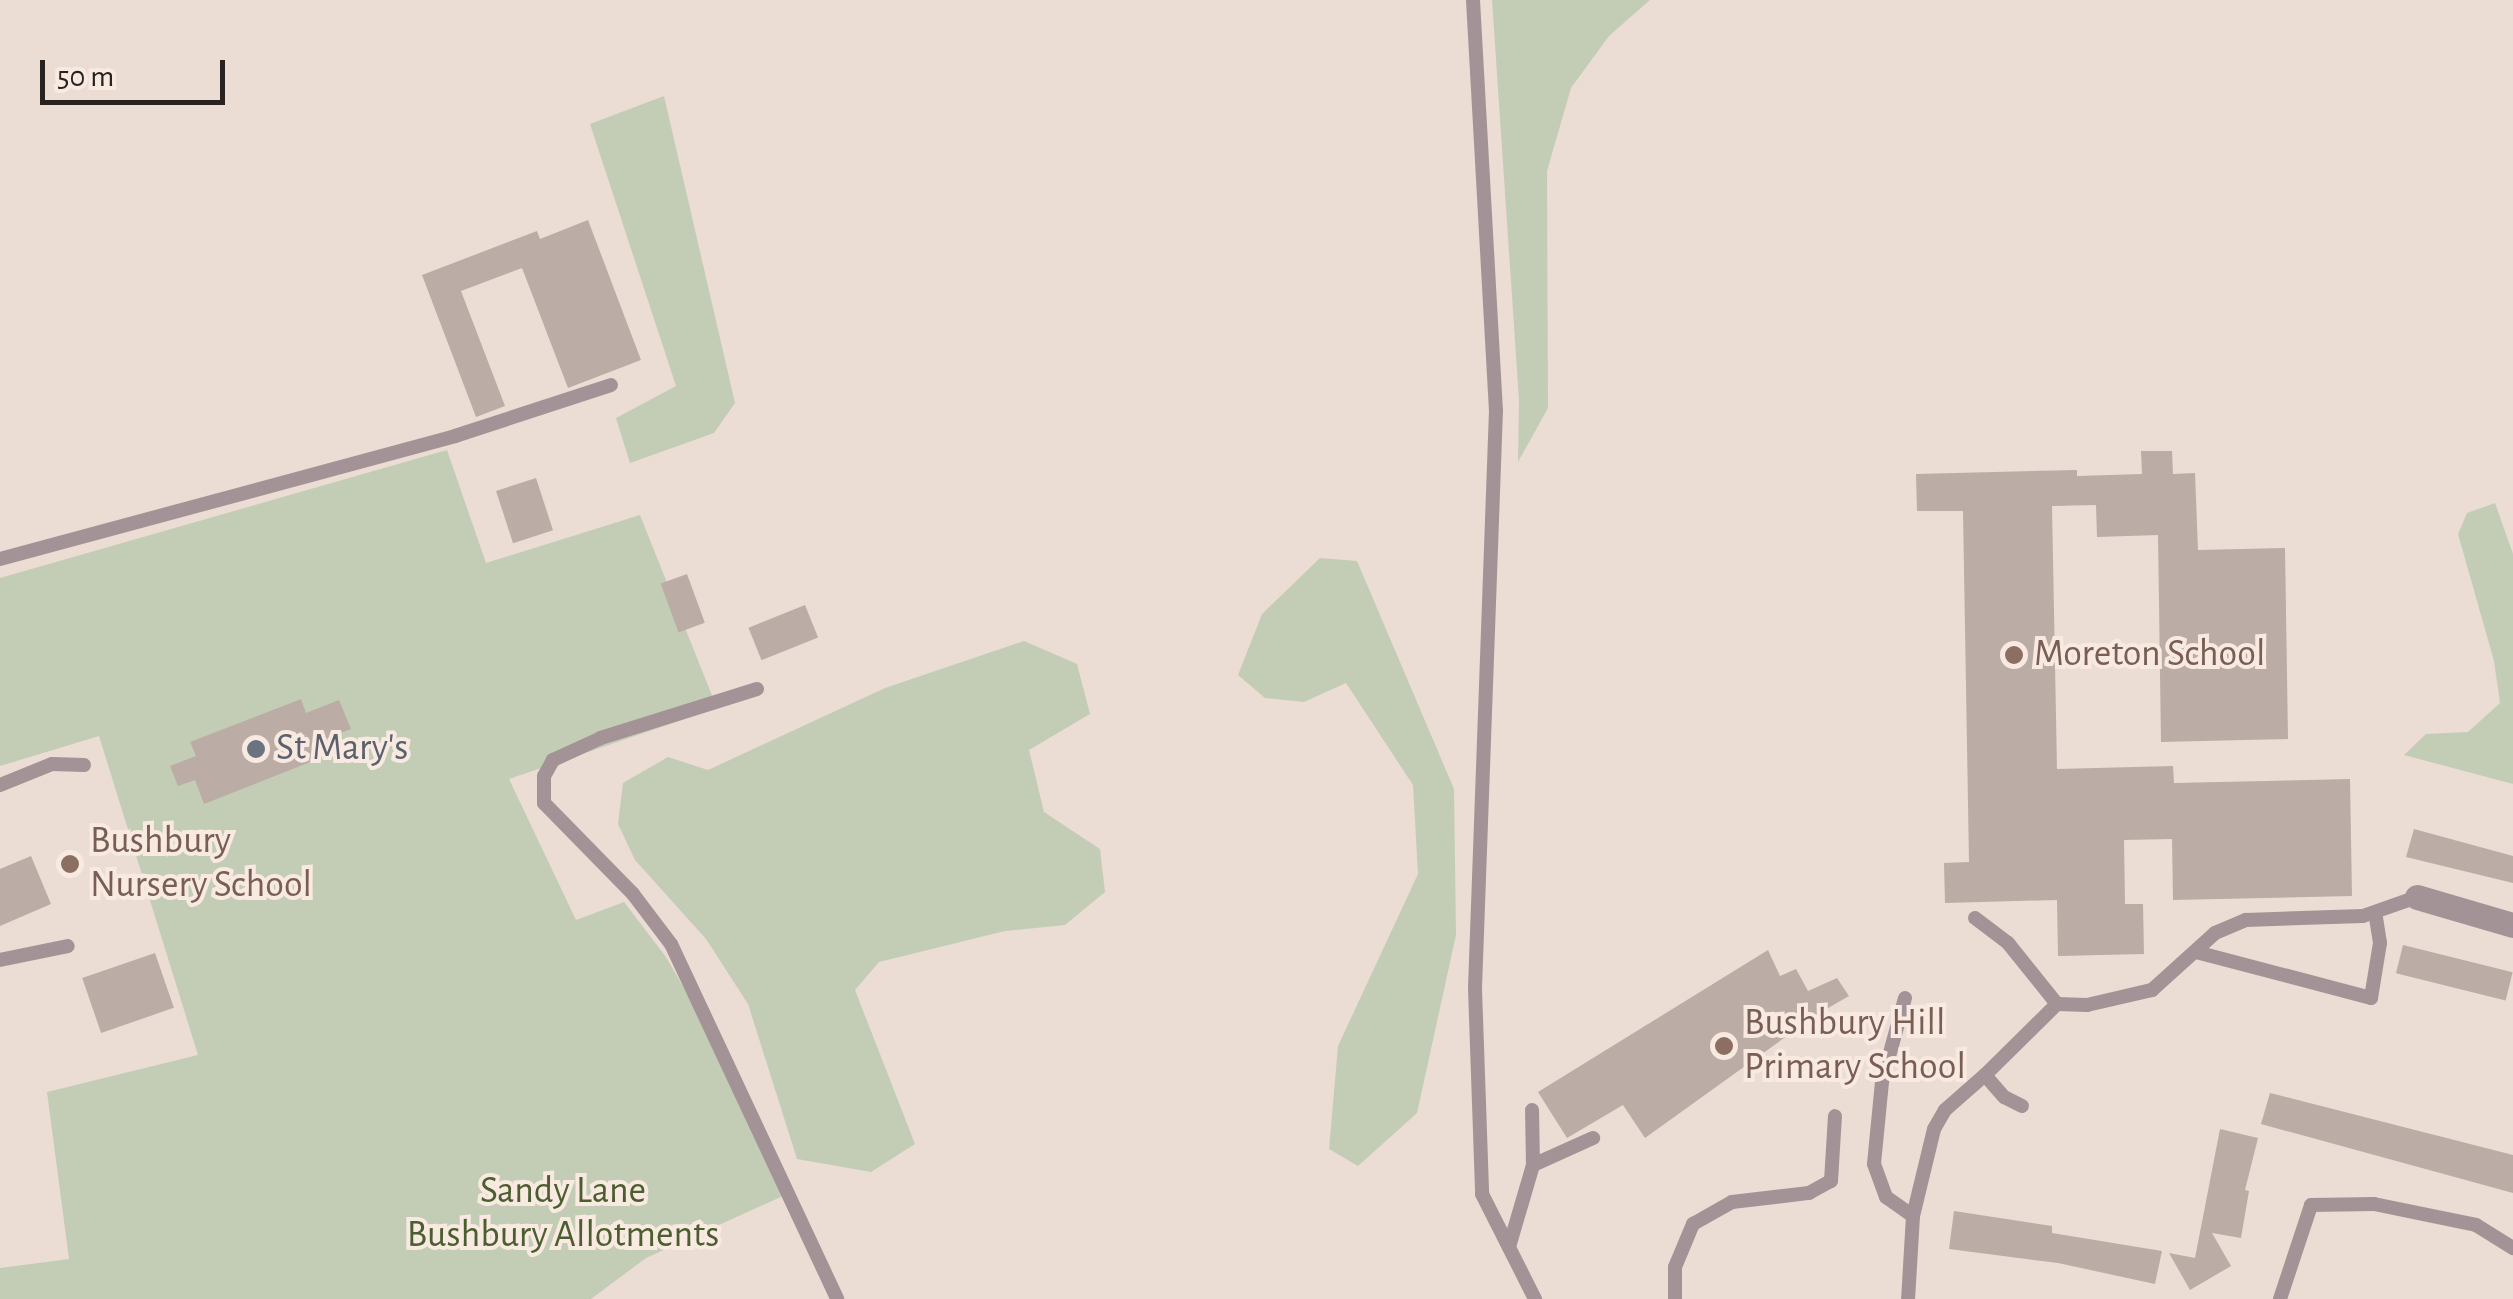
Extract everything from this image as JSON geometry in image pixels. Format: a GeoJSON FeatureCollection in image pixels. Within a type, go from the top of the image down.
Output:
{"type":"FeatureCollection","features":[{"type":"Feature","properties":{"kind":"street"},"geometry":{"type":"LineString","coordinates":[[2418,898],[2513,926]]}},
{"type":"Feature","properties":{"kind":"lane"},"geometry":{"type":"LineString","coordinates":[[1473,0],[1496,410],[1476,1008],[1482,1194],[1535,1299]]}},
{"type":"Feature","properties":{"kind":"lane"},"geometry":{"type":"LineString","coordinates":[[0,559],[455,436],[612,385]]}},
{"type":"Feature","properties":{"kind":"lane"},"geometry":{"type":"LineString","coordinates":[[758,688],[601,738],[553,760],[544,776],[544,803],[633,894],[671,944],[836,1299]]}},
{"type":"Feature","properties":{"kind":"lane"},"geometry":{"type":"LineString","coordinates":[[0,785],[52,764],[84,765]]}},
{"type":"Feature","properties":{"kind":"lane"},"geometry":{"type":"LineString","coordinates":[[1908,1299],[1913,1216],[1934,1129],[1945,1110],[2057,1004],[2087,1005],[2152,990],[2215,932],[2246,920],[2375,913],[2418,898]]}},
{"type":"Feature","properties":{"kind":"lane"},"geometry":{"type":"LineString","coordinates":[[2196,952],[2371,998],[2380,942],[2375,913]]}},
{"type":"Feature","properties":{"kind":"lane"},"geometry":{"type":"LineString","coordinates":[[1975,918],[2008,943],[2057,1004]]}},
{"type":"Feature","properties":{"kind":"lane"},"geometry":{"type":"LineString","coordinates":[[0,960],[68,946]]}},
{"type":"Feature","properties":{"kind":"lane"},"geometry":{"type":"LineString","coordinates":[[1905,998],[1882,1082],[1874,1164],[1886,1198],[1913,1216]]}},
{"type":"Feature","properties":{"kind":"lane"},"geometry":{"type":"LineString","coordinates":[[1984,1076],[2004,1096],[2022,1106]]}},
{"type":"Feature","properties":{"kind":"lane"},"geometry":{"type":"LineString","coordinates":[[1509,1246],[1534,1165],[1532,1110]]}},
{"type":"Feature","properties":{"kind":"lane"},"geometry":{"type":"LineString","coordinates":[[1676,1299],[1675,1267],[1693,1224],[1732,1202],[1809,1193],[1831,1181],[1835,1116]]}},
{"type":"Feature","properties":{"kind":"lane"},"geometry":{"type":"LineString","coordinates":[[1534,1165],[1593,1138]]}},
{"type":"Feature","properties":{"kind":"lane"},"geometry":{"type":"LineString","coordinates":[[2280,1299],[2311,1205],[2374,1204],[2476,1225],[2513,1248]]}},
{"type":"Feature","properties":{"kind":"green space"},"geometry":{"type":"Polygon","coordinates":[[[1492,0],[1650,0],[1609,36],[1571,88],[1547,171],[1548,408],[1518,462],[1519,400],[1492,0]]]}},
{"type":"Feature","properties":{"kind":"green space"},"geometry":{"type":"Polygon","coordinates":[[[664,96],[735,403],[714,433],[630,463],[616,418],[676,386],[590,124],[664,96]]]}},
{"type":"Feature","properties":{"kind":"green space","name":"Sandy Lane Bushbury Allotments"},"geometry":{"type":"Polygon","coordinates":[[[447,450],[486,563],[640,515],[717,708],[509,779],[576,920],[624,902],[666,957],[701,1018],[783,1196],[646,1258],[591,1299],[0,1299],[0,1268],[69,1259],[47,1092],[198,1055],[99,736],[0,766],[0,578],[447,450]]]}},
{"type":"Feature","properties":{"kind":"green space"},"geometry":{"type":"Polygon","coordinates":[[[2495,503],[2513,554],[2513,784],[2404,755],[2426,734],[2468,732],[2500,703],[2494,661],[2458,534],[2467,513],[2495,503]]]}},
{"type":"Feature","properties":{"kind":"green space"},"geometry":{"type":"Polygon","coordinates":[[[1320,558],[1357,561],[1454,789],[1456,935],[1417,1113],[1358,1166],[1329,1149],[1338,1046],[1418,874],[1413,785],[1346,683],[1304,702],[1265,698],[1238,675],[1262,614],[1320,558]]]}},
{"type":"Feature","properties":{"kind":"green space"},"geometry":{"type":"Polygon","coordinates":[[[1024,641],[1077,664],[1090,714],[1029,750],[1044,812],[1100,849],[1105,892],[1065,925],[1005,931],[879,962],[855,990],[915,1144],[871,1172],[797,1159],[748,1004],[706,939],[635,860],[618,824],[623,783],[668,757],[708,770],[885,688],[1024,641]]]}},
{"type":"Feature","properties":{"kind":"building"},"geometry":{"type":"Polygon","coordinates":[[[588,220],[641,360],[568,388],[522,268],[461,291],[505,406],[476,417],[422,275],[537,231],[540,239],[588,220]]]}},
{"type":"Feature","properties":{"kind":"building"},"geometry":{"type":"Polygon","coordinates":[[[2141,451],[2172,451],[2173,474],[2195,473],[2198,550],[2285,548],[2288,739],[2161,742],[2158,535],[2097,537],[2096,505],[2052,506],[2057,769],[2173,766],[2174,783],[2350,779],[2352,896],[2173,900],[2172,839],[2124,840],[2125,904],[2143,904],[2144,954],[2058,956],[2057,900],[1945,903],[1944,863],[1969,862],[1963,511],[1917,511],[1916,474],[2077,470],[2077,476],[2142,474],[2141,451]]]}},
{"type":"Feature","properties":{"kind":"building"},"geometry":{"type":"Polygon","coordinates":[[[536,478],[553,530],[513,543],[496,491],[536,478]]]}},
{"type":"Feature","properties":{"kind":"building"},"geometry":{"type":"Polygon","coordinates":[[[687,574],[705,623],[678,632],[661,584],[687,574]]]}},
{"type":"Feature","properties":{"kind":"building"},"geometry":{"type":"Polygon","coordinates":[[[805,605],[818,637],[762,660],[748,628],[805,605]]]}},
{"type":"Feature","properties":{"kind":"building","name":"St Mary's"},"geometry":{"type":"Polygon","coordinates":[[[301,699],[306,713],[339,700],[351,729],[317,742],[323,757],[204,804],[195,780],[178,786],[170,766],[196,756],[190,742],[301,699]]]}},
{"type":"Feature","properties":{"kind":"building"},"geometry":{"type":"Polygon","coordinates":[[[2414,829],[2513,856],[2513,883],[2406,857],[2414,829]]]}},
{"type":"Feature","properties":{"kind":"building"},"geometry":{"type":"Polygon","coordinates":[[[31,856],[51,904],[0,926],[0,869],[31,856]]]}},
{"type":"Feature","properties":{"kind":"building"},"geometry":{"type":"Polygon","coordinates":[[[2403,945],[2513,972],[2506,1000],[2396,973],[2403,945]]]}},
{"type":"Feature","properties":{"kind":"building"},"geometry":{"type":"Polygon","coordinates":[[[1768,950],[1780,976],[1796,969],[1808,991],[1837,978],[1849,996],[1816,1015],[1645,1138],[1623,1105],[1567,1138],[1538,1092],[1768,950]]]}},
{"type":"Feature","properties":{"kind":"building"},"geometry":{"type":"Polygon","coordinates":[[[155,953],[174,1008],[101,1033],[82,978],[155,953]]]}},
{"type":"Feature","properties":{"kind":"building"},"geometry":{"type":"Polygon","coordinates":[[[2270,1093],[2513,1155],[2513,1193],[2261,1124],[2270,1093]]]}},
{"type":"Feature","properties":{"kind":"building"},"geometry":{"type":"Polygon","coordinates":[[[2220,1129],[2258,1138],[2245,1190],[2249,1191],[2241,1238],[2212,1233],[2231,1266],[2190,1290],[2169,1253],[2195,1258],[2220,1129]]]}},
{"type":"Feature","properties":{"kind":"building"},"geometry":{"type":"Polygon","coordinates":[[[1954,1211],[2052,1226],[2052,1233],[2162,1251],[2155,1284],[2058,1263],[1949,1249],[1954,1211]]]}},
{"type":"Feature","properties":{"kind":"place","name":"Moreton School"},"geometry":{"type":"Point","coordinates":[2014,655]}},
{"type":"Feature","properties":{"kind":"place","name":"St Mary's"},"geometry":{"type":"Point","coordinates":[256,749]}},
{"type":"Feature","properties":{"kind":"place","name":"Bushbury Nursery School"},"geometry":{"type":"Point","coordinates":[70,864]}},
{"type":"Feature","properties":{"kind":"place","name":"Bushbury Hill Primary School"},"geometry":{"type":"Point","coordinates":[1724,1046]}}]}
